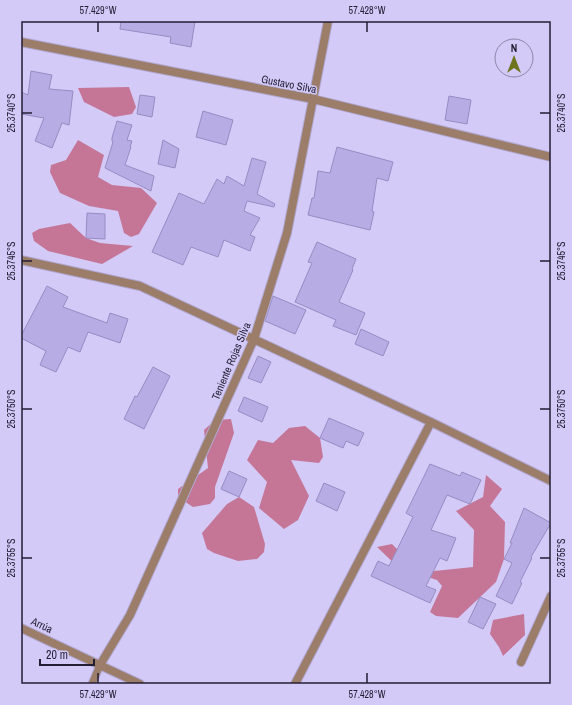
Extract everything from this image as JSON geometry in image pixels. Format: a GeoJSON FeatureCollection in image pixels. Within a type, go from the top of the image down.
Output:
{"type":"FeatureCollection","features":[{"type":"Feature","properties":{"kind":"street","name":"Teniente Rojas Silva"},"geometry":{"type":"LineString","coordinates":[[100,665],[130,614],[254,339],[287,233],[328,21]]}},
{"type":"Feature","properties":{"kind":"street","name":"Gustavo Silva"},"geometry":{"type":"LineString","coordinates":[[21,42],[313,99],[551,156]]}},
{"type":"Feature","properties":{"kind":"street"},"geometry":{"type":"LineString","coordinates":[[21,260],[140,286],[431,422],[551,481]]}},
{"type":"Feature","properties":{"kind":"street"},"geometry":{"type":"LineString","coordinates":[[295,684],[431,422]]}},
{"type":"Feature","properties":{"kind":"street"},"geometry":{"type":"LineString","coordinates":[[521,662],[551,596]]}},
{"type":"Feature","properties":{"kind":"street","name":"Arrúa"},"geometry":{"type":"LineString","coordinates":[[21,628],[140,684]]}},
{"type":"Feature","properties":{"kind":"lane"},"geometry":{"type":"LineString","coordinates":[[92,684],[100,665]]}},
{"type":"Feature","properties":{"kind":"shaded area"},"geometry":{"type":"Polygon","coordinates":[[[129,87],[136,107],[132,114],[114,117],[84,102],[78,88],[129,87]]]}},
{"type":"Feature","properties":{"kind":"shaded area"},"geometry":{"type":"Polygon","coordinates":[[[78,140],[104,155],[98,177],[112,185],[141,188],[157,203],[139,234],[131,237],[124,233],[118,211],[89,206],[60,193],[50,172],[51,165],[66,160],[78,140]]]}},
{"type":"Feature","properties":{"kind":"shaded area"},"geometry":{"type":"Polygon","coordinates":[[[70,223],[86,238],[100,243],[133,246],[102,264],[48,251],[34,241],[32,233],[39,229],[70,223]]]}},
{"type":"Feature","properties":{"kind":"shaded area"},"geometry":{"type":"Polygon","coordinates":[[[231,419],[234,433],[215,487],[215,498],[210,504],[193,507],[178,497],[178,489],[208,468],[204,430],[215,420],[231,419]]]}},
{"type":"Feature","properties":{"kind":"shaded area"},"geometry":{"type":"Polygon","coordinates":[[[305,426],[320,438],[323,457],[319,463],[291,460],[309,496],[298,520],[284,529],[259,508],[267,482],[247,460],[258,440],[273,443],[289,428],[305,426]]]}},
{"type":"Feature","properties":{"kind":"shaded area"},"geometry":{"type":"Polygon","coordinates":[[[486,475],[502,489],[490,506],[505,522],[504,559],[496,582],[458,618],[436,616],[430,612],[442,586],[437,580],[399,568],[377,547],[392,544],[397,549],[434,571],[473,567],[474,530],[456,511],[483,497],[486,475]]]}},
{"type":"Feature","properties":{"kind":"shaded area"},"geometry":{"type":"Polygon","coordinates":[[[239,497],[254,507],[265,544],[264,552],[257,559],[238,561],[214,553],[207,549],[202,533],[227,504],[239,497]]]}},
{"type":"Feature","properties":{"kind":"shaded area"},"geometry":{"type":"Polygon","coordinates":[[[524,614],[525,635],[503,656],[490,634],[493,620],[524,614]]]}},
{"type":"Feature","properties":{"kind":"building"},"geometry":{"type":"Polygon","coordinates":[[[121,21],[195,21],[191,47],[170,43],[171,37],[120,29],[121,21]]]}},
{"type":"Feature","properties":{"kind":"building"},"geometry":{"type":"Polygon","coordinates":[[[31,71],[52,75],[49,89],[73,91],[69,125],[62,123],[52,148],[35,141],[44,118],[21,114],[21,92],[28,95],[31,71]]]}},
{"type":"Feature","properties":{"kind":"building"},"geometry":{"type":"Polygon","coordinates":[[[140,95],[155,97],[152,117],[137,114],[140,95]]]}},
{"type":"Feature","properties":{"kind":"building"},"geometry":{"type":"Polygon","coordinates":[[[449,96],[471,100],[467,124],[445,120],[449,96]]]}},
{"type":"Feature","properties":{"kind":"building"},"geometry":{"type":"Polygon","coordinates":[[[203,111],[233,120],[226,145],[196,137],[203,111]]]}},
{"type":"Feature","properties":{"kind":"building"},"geometry":{"type":"Polygon","coordinates":[[[117,121],[132,125],[127,140],[132,141],[131,147],[125,165],[154,176],[151,191],[105,168],[113,142],[112,138],[117,121]]]}},
{"type":"Feature","properties":{"kind":"building"},"geometry":{"type":"Polygon","coordinates":[[[163,140],[179,149],[175,168],[158,164],[163,140]]]}},
{"type":"Feature","properties":{"kind":"building"},"geometry":{"type":"Polygon","coordinates":[[[337,147],[393,162],[388,181],[377,178],[372,211],[374,212],[370,230],[308,215],[312,198],[314,198],[318,171],[330,173],[337,147]]]}},
{"type":"Feature","properties":{"kind":"building"},"geometry":{"type":"Polygon","coordinates":[[[252,158],[266,162],[257,194],[275,204],[274,207],[247,201],[244,211],[260,218],[250,235],[255,237],[250,251],[224,240],[218,257],[191,247],[183,265],[152,252],[179,193],[204,204],[217,179],[224,184],[227,176],[244,186],[252,158]]]}},
{"type":"Feature","properties":{"kind":"building"},"geometry":{"type":"Polygon","coordinates":[[[87,213],[105,214],[105,239],[86,238],[87,213]]]}},
{"type":"Feature","properties":{"kind":"building"},"geometry":{"type":"Polygon","coordinates":[[[317,242],[356,259],[352,269],[353,270],[339,302],[365,313],[356,335],[333,326],[336,320],[295,302],[312,263],[308,262],[317,242]]]}},
{"type":"Feature","properties":{"kind":"building"},"geometry":{"type":"Polygon","coordinates":[[[47,286],[68,297],[63,307],[107,323],[110,313],[128,319],[120,343],[88,332],[80,352],[68,347],[56,372],[40,365],[46,351],[21,338],[21,336],[47,286]]]}},
{"type":"Feature","properties":{"kind":"building"},"geometry":{"type":"Polygon","coordinates":[[[273,296],[306,310],[295,334],[265,321],[273,296]]]}},
{"type":"Feature","properties":{"kind":"building"},"geometry":{"type":"Polygon","coordinates":[[[361,329],[389,342],[383,356],[355,344],[361,329]]]}},
{"type":"Feature","properties":{"kind":"building"},"geometry":{"type":"Polygon","coordinates":[[[258,356],[271,362],[261,383],[248,378],[258,356]]]}},
{"type":"Feature","properties":{"kind":"building"},"geometry":{"type":"Polygon","coordinates":[[[153,367],[170,376],[144,429],[124,419],[135,396],[137,397],[153,367]]]}},
{"type":"Feature","properties":{"kind":"building"},"geometry":{"type":"Polygon","coordinates":[[[244,397],[268,407],[262,422],[238,411],[244,397]]]}},
{"type":"Feature","properties":{"kind":"building"},"geometry":{"type":"Polygon","coordinates":[[[329,418],[364,433],[358,446],[346,441],[343,448],[320,438],[329,418]]]}},
{"type":"Feature","properties":{"kind":"building"},"geometry":{"type":"Polygon","coordinates":[[[430,464],[460,476],[462,472],[481,480],[470,504],[447,495],[431,530],[456,538],[447,561],[440,558],[426,586],[436,590],[430,603],[371,576],[378,561],[389,566],[413,517],[406,513],[430,464]]]}},
{"type":"Feature","properties":{"kind":"building"},"geometry":{"type":"Polygon","coordinates":[[[229,471],[247,479],[239,497],[221,489],[229,471]]]}},
{"type":"Feature","properties":{"kind":"building"},"geometry":{"type":"Polygon","coordinates":[[[324,483],[345,492],[337,511],[316,501],[324,483]]]}},
{"type":"Feature","properties":{"kind":"building"},"geometry":{"type":"Polygon","coordinates":[[[524,508],[551,523],[531,557],[532,558],[520,582],[522,583],[512,604],[496,596],[512,563],[504,559],[512,543],[510,543],[524,508]]]}},
{"type":"Feature","properties":{"kind":"building"},"geometry":{"type":"Polygon","coordinates":[[[480,597],[496,604],[483,629],[468,622],[480,597]]]}}]}
